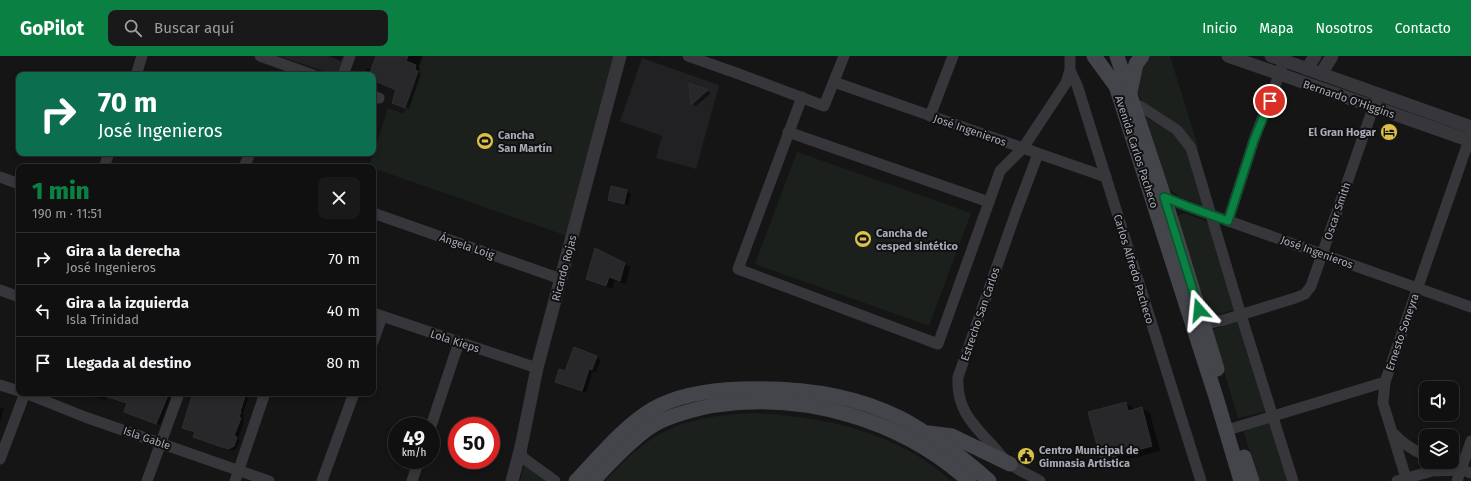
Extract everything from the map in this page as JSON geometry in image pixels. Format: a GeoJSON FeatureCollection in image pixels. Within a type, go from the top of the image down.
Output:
{"type":"FeatureCollection","features":[{"type":"Feature","properties":{"kind":"main road","name":"Avenida Carlos Pacheco"},"geometry":{"type":"LineString","coordinates":[[1094,56],[1116,86],[1216,397],[1241,481]]}},
{"type":"Feature","properties":{"kind":"main road","name":"Avenida Carlos Pacheco"},"geometry":{"type":"LineString","coordinates":[[1117,56],[1164,197],[1204,324],[1234,428],[1252,481]]}},
{"type":"Feature","properties":{"kind":"main road"},"geometry":{"type":"LineString","coordinates":[[1130,93],[1136,64],[1142,56]]}},
{"type":"Feature","properties":{"kind":"main road"},"geometry":{"type":"LineString","coordinates":[[576,480],[620,435],[654,408],[698,393],[766,388],[796,389],[820,393],[872,406],[898,417],[925,433],[970,464],[989,481]]}},
{"type":"Feature","properties":{"kind":"main road"},"geometry":{"type":"LineString","coordinates":[[593,481],[630,444],[655,424],[671,417],[702,408],[750,402],[782,402],[812,406],[866,421],[894,432],[922,446],[969,481]]}},
{"type":"Feature","properties":{"kind":"main road"},"geometry":{"type":"LineString","coordinates":[[925,433],[952,436],[1010,464]]}},
{"type":"Feature","properties":{"kind":"street"},"geometry":{"type":"LineString","coordinates":[[137,72],[142,56]]}},
{"type":"Feature","properties":{"kind":"street"},"geometry":{"type":"LineString","coordinates":[[260,56],[305,72]]}},
{"type":"Feature","properties":{"kind":"street"},"geometry":{"type":"LineString","coordinates":[[344,72],[350,56]]}},
{"type":"Feature","properties":{"kind":"street","name":"Ricardo Rojas"},"geometry":{"type":"LineString","coordinates":[[512,481],[521,447],[537,368],[562,279],[620,56]]}},
{"type":"Feature","properties":{"kind":"street"},"geometry":{"type":"LineString","coordinates":[[688,56],[824,106],[844,56]]}},
{"type":"Feature","properties":{"kind":"street"},"geometry":{"type":"LineString","coordinates":[[930,116],[953,56]]}},
{"type":"Feature","properties":{"kind":"street","name":"Carlos Alfredo Pacheco"},"geometry":{"type":"LineString","coordinates":[[1070,56],[1070,70],[1077,85],[1201,481]]}},
{"type":"Feature","properties":{"kind":"street","name":"Bernardo O'Higgins"},"geometry":{"type":"LineString","coordinates":[[1228,56],[1470,139]]}},
{"type":"Feature","properties":{"kind":"street","name":"Bernardo O'Higgins"},"geometry":{"type":"LineString","coordinates":[[1271,56],[1471,127]]}},
{"type":"Feature","properties":{"kind":"street"},"geometry":{"type":"LineString","coordinates":[[1307,69],[1315,56]]}},
{"type":"Feature","properties":{"kind":"street"},"geometry":{"type":"LineString","coordinates":[[1322,74],[1332,56]]}},
{"type":"Feature","properties":{"kind":"street"},"geometry":{"type":"LineString","coordinates":[[1228,221],[1254,140],[1280,75],[1284,61]]}},
{"type":"Feature","properties":{"kind":"street"},"geometry":{"type":"LineString","coordinates":[[280,72],[283,64]]}},
{"type":"Feature","properties":{"kind":"street"},"geometry":{"type":"LineString","coordinates":[[802,97],[738,269],[938,344],[1000,171],[1023,148],[1066,84],[1070,70]]}},
{"type":"Feature","properties":{"kind":"street","name":"José Ingenieros"},"geometry":{"type":"LineString","coordinates":[[834,82],[1106,177]]}},
{"type":"Feature","properties":{"kind":"street","name":"Oscar Smith"},"geometry":{"type":"LineString","coordinates":[[1204,324],[1241,315],[1305,294],[1311,286],[1378,94]]}},
{"type":"Feature","properties":{"kind":"street"},"geometry":{"type":"LineString","coordinates":[[1135,110],[1140,106],[1173,127],[1191,148],[1293,481]]}},
{"type":"Feature","properties":{"kind":"street"},"geometry":{"type":"LineString","coordinates":[[788,132],[989,202]]}},
{"type":"Feature","properties":{"kind":"street","name":"Ernesto Soneyra"},"geometry":{"type":"LineString","coordinates":[[1234,428],[1385,382],[1470,139]]}},
{"type":"Feature","properties":{"kind":"street","name":"Estrecho San Carlos"},"geometry":{"type":"LineString","coordinates":[[1038,154],[958,377],[957,389],[959,400],[964,412],[977,428],[1010,464],[1040,481]]}},
{"type":"Feature","properties":{"kind":"street"},"geometry":{"type":"LineString","coordinates":[[0,177],[16,183]]}},
{"type":"Feature","properties":{"kind":"street","name":"José Ingenieros"},"geometry":{"type":"LineString","coordinates":[[1164,197],[1471,307]]}},
{"type":"Feature","properties":{"kind":"street","name":"Ángela Loig"},"geometry":{"type":"LineString","coordinates":[[376,214],[562,279]]}},
{"type":"Feature","properties":{"kind":"street"},"geometry":{"type":"LineString","coordinates":[[0,290],[16,295]]}},
{"type":"Feature","properties":{"kind":"street"},"geometry":{"type":"LineString","coordinates":[[376,326],[378,315]]}},
{"type":"Feature","properties":{"kind":"street","name":"Lola Kieps"},"geometry":{"type":"LineString","coordinates":[[378,315],[537,368]]}},
{"type":"Feature","properties":{"kind":"street"},"geometry":{"type":"LineString","coordinates":[[434,417],[459,342]]}},
{"type":"Feature","properties":{"kind":"street"},"geometry":{"type":"LineString","coordinates":[[1385,382],[1383,404],[1392,431],[1402,480],[1432,471],[1466,471]]}},
{"type":"Feature","properties":{"kind":"street"},"geometry":{"type":"LineString","coordinates":[[0,385],[16,390]]}},
{"type":"Feature","properties":{"kind":"street"},"geometry":{"type":"LineString","coordinates":[[0,460],[24,396]]}},
{"type":"Feature","properties":{"kind":"street","name":"Isla Gable"},"geometry":{"type":"LineString","coordinates":[[32,396],[85,417],[160,443],[237,476],[269,481]]}},
{"type":"Feature","properties":{"kind":"street"},"geometry":{"type":"LineString","coordinates":[[147,481],[178,396]]}},
{"type":"Feature","properties":{"kind":"street"},"geometry":{"type":"LineString","coordinates":[[237,476],[264,396]]}},
{"type":"Feature","properties":{"kind":"street"},"geometry":{"type":"LineString","coordinates":[[322,481],[353,396]]}},
{"type":"Feature","properties":{"kind":"street"},"geometry":{"type":"LineString","coordinates":[[1392,431],[1401,442],[1419,453]]}},
{"type":"Feature","properties":{"kind":"street"},"geometry":{"type":"LineString","coordinates":[[1457,481],[1466,471],[1471,441]]}},
{"type":"Feature","properties":{"kind":"street"},"geometry":{"type":"LineString","coordinates":[[521,447],[522,457],[555,481]]}},
{"type":"Feature","properties":{"kind":"street"},"geometry":{"type":"LineString","coordinates":[[412,481],[416,469]]}},
{"type":"Feature","properties":{"kind":"shaded area"},"geometry":{"type":"Polygon","coordinates":[[[279,56],[345,56],[339,72],[326,72],[279,56]]]}},
{"type":"Feature","properties":{"kind":"shaded area","name":"Cancha San Martín"},"geometry":{"type":"Polygon","coordinates":[[[423,56],[615,56],[567,236],[376,169],[376,164],[370,164],[373,156],[376,156],[376,145],[388,108],[404,114],[423,56]]]}},
{"type":"Feature","properties":{"kind":"shaded area"},"geometry":{"type":"Polygon","coordinates":[[[1148,56],[1170,56],[1199,150],[1183,131],[1149,107],[1137,93],[1135,84],[1137,75],[1148,56]]]}},
{"type":"Feature","properties":{"kind":"shaded area"},"geometry":{"type":"Polygon","coordinates":[[[642,58],[719,85],[696,169],[656,158],[662,136],[620,121],[642,58]]]}},
{"type":"Feature","properties":{"kind":"shaded area"},"geometry":{"type":"Polygon","coordinates":[[[1147,118],[1175,135],[1186,149],[1202,203],[1200,204],[1180,197],[1166,186],[1145,119],[1147,118]]]}},
{"type":"Feature","properties":{"kind":"shaded area","name":"Cancha de cesped sintético"},"geometry":{"type":"Polygon","coordinates":[[[797,152],[971,213],[929,326],[755,264],[797,152]]]}},
{"type":"Feature","properties":{"kind":"shaded area"},"geometry":{"type":"Polygon","coordinates":[[[1184,213],[1208,222],[1235,309],[1213,316],[1206,314],[1177,218],[1179,215],[1184,213]]]}},
{"type":"Feature","properties":{"kind":"shaded area"},"geometry":{"type":"Polygon","coordinates":[[[1238,321],[1267,411],[1238,418],[1212,330],[1238,321]]]}},
{"type":"Feature","properties":{"kind":"shaded area"},"geometry":{"type":"Polygon","coordinates":[[[752,413],[805,418],[858,430],[907,450],[930,464],[951,481],[605,481],[638,449],[670,429],[706,418],[752,413]]]}},
{"type":"Feature","properties":{"kind":"shaded area"},"geometry":{"type":"Polygon","coordinates":[[[1270,422],[1288,481],[1259,481],[1243,430],[1270,422]]]}},
{"type":"Feature","properties":{"kind":"shaded area"},"geometry":{"type":"Polygon","coordinates":[[[525,463],[547,481],[520,481],[525,463]]]}},
{"type":"Feature","properties":{"kind":"building"},"geometry":{"type":"Polygon","coordinates":[[[376,56],[408,56],[406,61],[416,65],[415,70],[418,71],[405,108],[392,103],[396,90],[376,81],[376,72],[370,72],[376,56]]]}},
{"type":"Feature","properties":{"kind":"building"},"geometry":{"type":"Polygon","coordinates":[[[689,83],[708,90],[691,105],[689,83]]]}},
{"type":"Feature","properties":{"kind":"building"},"geometry":{"type":"Polygon","coordinates":[[[611,186],[627,190],[624,204],[608,200],[611,186]]]}},
{"type":"Feature","properties":{"kind":"building"},"geometry":{"type":"Polygon","coordinates":[[[595,248],[625,263],[620,281],[609,277],[606,286],[586,279],[595,248]]]}},
{"type":"Feature","properties":{"kind":"building"},"geometry":{"type":"Polygon","coordinates":[[[574,347],[597,356],[592,370],[589,369],[582,391],[555,382],[559,369],[565,371],[574,347]]]}},
{"type":"Feature","properties":{"kind":"building"},"geometry":{"type":"Polygon","coordinates":[[[104,396],[168,396],[156,424],[124,412],[127,403],[104,396]]]}},
{"type":"Feature","properties":{"kind":"building"},"geometry":{"type":"Polygon","coordinates":[[[192,396],[245,396],[239,417],[241,418],[234,436],[237,437],[234,446],[229,449],[193,437],[195,432],[182,428],[192,396]]]}},
{"type":"Feature","properties":{"kind":"building"},"geometry":{"type":"Polygon","coordinates":[[[1126,402],[1128,411],[1142,407],[1152,446],[1101,460],[1088,412],[1126,402]]]}},
{"type":"Feature","properties":{"kind":"place","name":"El Gran Hogar"},"geometry":{"type":"Point","coordinates":[1389,132]}},
{"type":"Feature","properties":{"kind":"place","name":"Cancha San Martín"},"geometry":{"type":"Point","coordinates":[485,141]}},
{"type":"Feature","properties":{"kind":"place","name":"Cancha de cesped sintético"},"geometry":{"type":"Point","coordinates":[863,239]}},
{"type":"Feature","properties":{"kind":"place","name":"Centro Municipal de Gimnasia Artistica"},"geometry":{"type":"Point","coordinates":[1026,456]}},
{"type":"Feature","properties":{"kind":"route"},"geometry":{"type":"LineString","coordinates":[[1199,310],[1164,197],[1228,221],[1254,140],[1270,101]]}}]}
